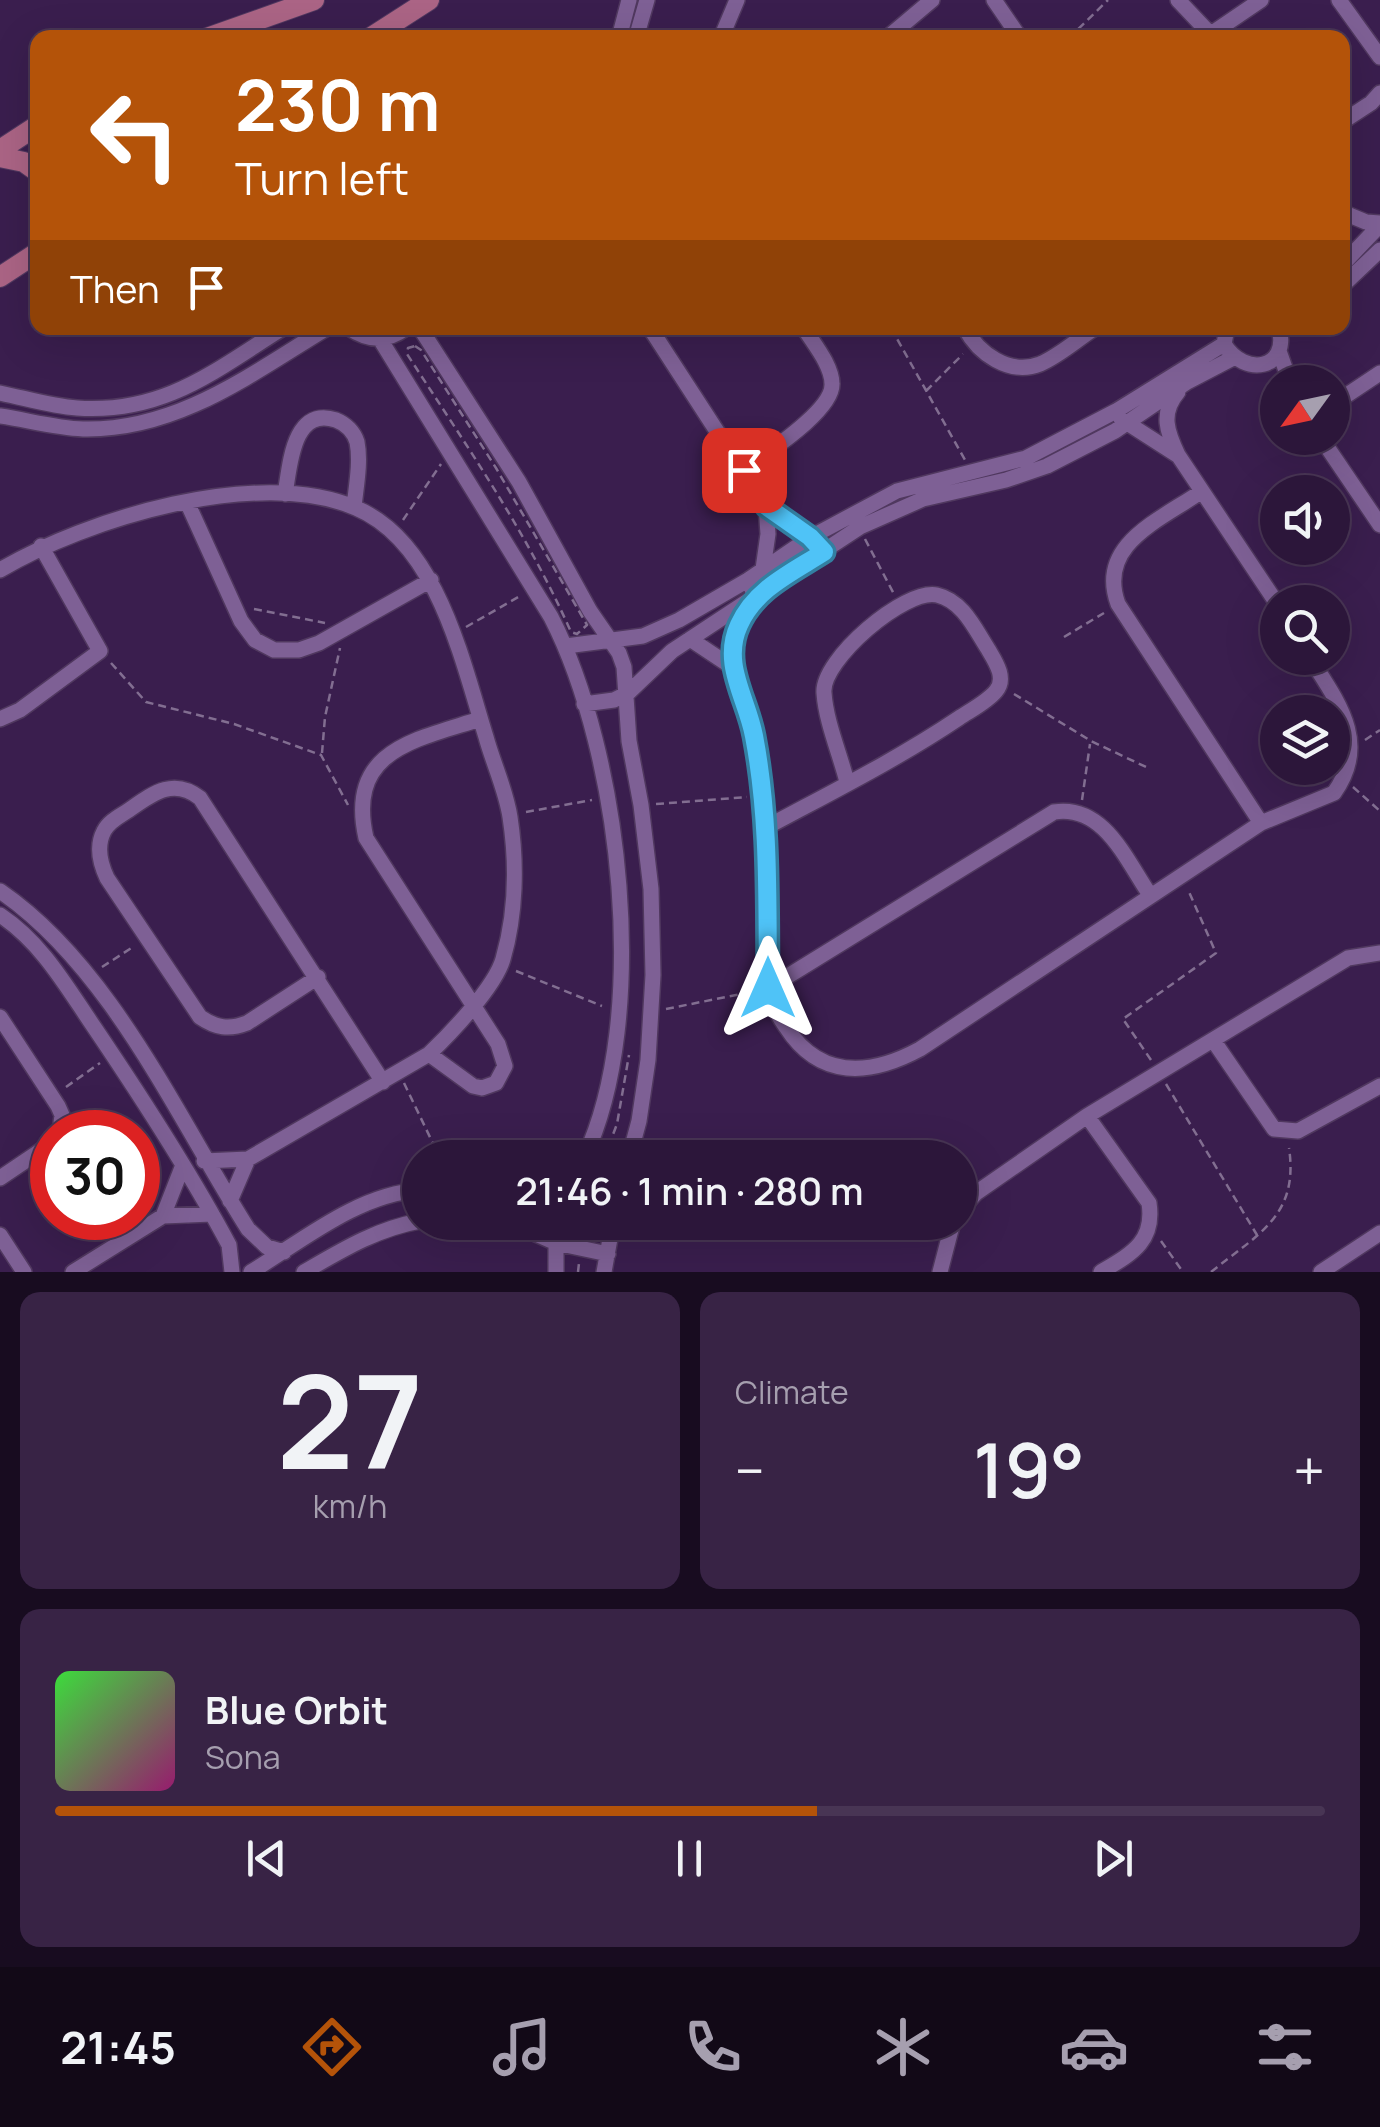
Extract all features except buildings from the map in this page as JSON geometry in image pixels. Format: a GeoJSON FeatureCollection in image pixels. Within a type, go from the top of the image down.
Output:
{"type":"FeatureCollection","features":[{"type":"Feature","properties":{"kind":"main road"},"geometry":{"type":"LineString","coordinates":[[230,30],[314,0]]}},
{"type":"Feature","properties":{"kind":"main road"},"geometry":{"type":"LineString","coordinates":[[383,30],[430,0]]}},
{"type":"Feature","properties":{"kind":"main road"},"geometry":{"type":"LineString","coordinates":[[0,154],[30,131]]}},
{"type":"Feature","properties":{"kind":"main road"},"geometry":{"type":"LineString","coordinates":[[0,154],[30,166]]}},
{"type":"Feature","properties":{"kind":"main road"},"geometry":{"type":"LineString","coordinates":[[0,276],[30,257]]}},
{"type":"Feature","properties":{"kind":"street"},"geometry":{"type":"LineString","coordinates":[[621,30],[629,0]]}},
{"type":"Feature","properties":{"kind":"street"},"geometry":{"type":"LineString","coordinates":[[638,30],[647,0]]}},
{"type":"Feature","properties":{"kind":"street"},"geometry":{"type":"LineString","coordinates":[[723,30],[736,0]]}},
{"type":"Feature","properties":{"kind":"street"},"geometry":{"type":"LineString","coordinates":[[896,30],[932,0]]}},
{"type":"Feature","properties":{"kind":"street"},"geometry":{"type":"LineString","coordinates":[[994,0],[1015,30]]}},
{"type":"Feature","properties":{"kind":"street"},"geometry":{"type":"LineString","coordinates":[[1178,0],[1206,30]]}},
{"type":"Feature","properties":{"kind":"street"},"geometry":{"type":"LineString","coordinates":[[1220,30],[1261,0]]}},
{"type":"Feature","properties":{"kind":"street"},"geometry":{"type":"LineString","coordinates":[[1339,0],[1380,57]]}},
{"type":"Feature","properties":{"kind":"street"},"geometry":{"type":"LineString","coordinates":[[1350,117],[1380,93]]}},
{"type":"Feature","properties":{"kind":"street"},"geometry":{"type":"LineString","coordinates":[[1350,215],[1380,224]]}},
{"type":"Feature","properties":{"kind":"street"},"geometry":{"type":"LineString","coordinates":[[1350,256],[1380,224]]}},
{"type":"Feature","properties":{"kind":"street"},"geometry":{"type":"LineString","coordinates":[[1350,278],[1380,250]]}},
{"type":"Feature","properties":{"kind":"street"},"geometry":{"type":"LineString","coordinates":[[0,393],[78,408],[154,402],[178,393],[272,335]]}},
{"type":"Feature","properties":{"kind":"street"},"geometry":{"type":"LineString","coordinates":[[0,416],[81,429],[143,424],[202,403],[315,335]]}},
{"type":"Feature","properties":{"kind":"street"},"geometry":{"type":"LineString","coordinates":[[362,335],[380,339],[389,335]]}},
{"type":"Feature","properties":{"kind":"street"},"geometry":{"type":"LineString","coordinates":[[424,335],[519,482],[590,611],[620,653],[652,888],[652,1011],[634,1140]]}},
{"type":"Feature","properties":{"kind":"street"},"geometry":{"type":"LineString","coordinates":[[655,335],[766,506],[810,537],[824,552]]}},
{"type":"Feature","properties":{"kind":"street"},"geometry":{"type":"LineString","coordinates":[[744,470],[802,425],[831,393],[830,373],[808,335]]}},
{"type":"Feature","properties":{"kind":"street"},"geometry":{"type":"LineString","coordinates":[[969,335],[994,360],[1024,367],[1039,364],[1084,335]]}},
{"type":"Feature","properties":{"kind":"street"},"geometry":{"type":"LineString","coordinates":[[1279,335],[1285,365]]}},
{"type":"Feature","properties":{"kind":"street"},"geometry":{"type":"LineString","coordinates":[[1226,339],[1250,366],[1264,364],[1288,335]]}},
{"type":"Feature","properties":{"kind":"street"},"geometry":{"type":"LineString","coordinates":[[380,339],[535,588],[566,646],[584,704],[607,798],[619,888],[620,1013],[604,1106],[591,1140]]}},
{"type":"Feature","properties":{"kind":"street"},"geometry":{"type":"LineString","coordinates":[[1226,339],[1168,403],[1167,432],[1178,455],[1265,585]]}},
{"type":"Feature","properties":{"kind":"street"},"geometry":{"type":"LineString","coordinates":[[584,704],[628,693],[690,639],[860,528],[923,499],[1047,466],[1120,418],[1226,339]]}},
{"type":"Feature","properties":{"kind":"street"},"geometry":{"type":"LineString","coordinates":[[1350,393],[1380,373]]}},
{"type":"Feature","properties":{"kind":"street"},"geometry":{"type":"LineString","coordinates":[[566,646],[642,636],[748,580],[810,537],[897,490],[1026,458],[1120,418],[1187,382]]}},
{"type":"Feature","properties":{"kind":"street"},"geometry":{"type":"LineString","coordinates":[[285,494],[296,438],[309,423],[329,418],[348,427],[358,445],[354,507]]}},
{"type":"Feature","properties":{"kind":"street"},"geometry":{"type":"LineString","coordinates":[[1120,418],[1178,455]]}},
{"type":"Feature","properties":{"kind":"street"},"geometry":{"type":"LineString","coordinates":[[1333,455],[1380,525]]}},
{"type":"Feature","properties":{"kind":"street"},"geometry":{"type":"LineString","coordinates":[[1202,491],[1124,546],[1112,574],[1118,604],[1261,823]]}},
{"type":"Feature","properties":{"kind":"street"},"geometry":{"type":"LineString","coordinates":[[0,570],[41,546],[83,530],[187,502],[285,494],[354,507],[394,533],[431,580],[452,635],[510,814],[514,897],[501,965],[472,1006],[429,1054],[248,1159],[204,1161]]}},
{"type":"Feature","properties":{"kind":"street"},"geometry":{"type":"LineString","coordinates":[[187,502],[233,605],[255,640],[274,650],[310,647],[431,580]]}},
{"type":"Feature","properties":{"kind":"street"},"geometry":{"type":"LineString","coordinates":[[763,569],[768,534],[766,506]]}},
{"type":"Feature","properties":{"kind":"street"},"geometry":{"type":"LineString","coordinates":[[0,718],[20,710],[100,651],[41,546]]}},
{"type":"Feature","properties":{"kind":"street"},"geometry":{"type":"LineString","coordinates":[[748,580],[755,596]]}},
{"type":"Feature","properties":{"kind":"street"},"geometry":{"type":"LineString","coordinates":[[767,828],[934,734],[989,699],[1000,685],[995,660],[965,612],[940,596],[928,595],[899,604],[839,656],[830,669],[823,690],[848,782]]}},
{"type":"Feature","properties":{"kind":"street"},"geometry":{"type":"LineString","coordinates":[[755,596],[738,627],[731,656],[750,716],[764,795],[768,988],[796,1044],[839,1069],[874,1068],[920,1049],[1261,823],[1334,793],[1340,785]]}},
{"type":"Feature","properties":{"kind":"street"},"geometry":{"type":"LineString","coordinates":[[660,628],[672,652]]}},
{"type":"Feature","properties":{"kind":"street"},"geometry":{"type":"LineString","coordinates":[[690,639],[732,667]]}},
{"type":"Feature","properties":{"kind":"street"},"geometry":{"type":"LineString","coordinates":[[1320,675],[1349,727],[1350,756]]}},
{"type":"Feature","properties":{"kind":"street"},"geometry":{"type":"LineString","coordinates":[[429,1054],[474,1086],[488,1086],[502,1076],[504,1056],[366,838],[361,816],[367,784],[384,756],[402,744],[480,719]]}},
{"type":"Feature","properties":{"kind":"street"},"geometry":{"type":"LineString","coordinates":[[318,977],[248,1023],[223,1028],[200,1017],[107,878],[100,844],[109,824],[154,792],[178,787],[190,790],[208,808],[318,977],[383,1082]]}},
{"type":"Feature","properties":{"kind":"street"},"geometry":{"type":"LineString","coordinates":[[768,988],[1054,812],[1080,811],[1102,825],[1150,895]]}},
{"type":"Feature","properties":{"kind":"street"},"geometry":{"type":"LineString","coordinates":[[0,891],[27,909],[90,974],[230,1201],[257,1238],[284,1252]]}},
{"type":"Feature","properties":{"kind":"street"},"geometry":{"type":"LineString","coordinates":[[0,914],[40,949],[149,1110]]}},
{"type":"Feature","properties":{"kind":"street"},"geometry":{"type":"LineString","coordinates":[[977,1192],[1088,1116],[1348,958],[1380,953]]}},
{"type":"Feature","properties":{"kind":"street"},"geometry":{"type":"LineString","coordinates":[[0,1017],[59,1110]]}},
{"type":"Feature","properties":{"kind":"street"},"geometry":{"type":"LineString","coordinates":[[1213,1040],[1274,1129],[1286,1132],[1310,1126],[1380,1086]]}},
{"type":"Feature","properties":{"kind":"street"},"geometry":{"type":"LineString","coordinates":[[160,1123],[178,1113]]}},
{"type":"Feature","properties":{"kind":"street"},"geometry":{"type":"LineString","coordinates":[[1088,1116],[1149,1202],[1149,1229],[1136,1251],[1101,1272]]}},
{"type":"Feature","properties":{"kind":"street"},"geometry":{"type":"LineString","coordinates":[[160,1127],[229,1246],[232,1272]]}},
{"type":"Feature","properties":{"kind":"street"},"geometry":{"type":"LineString","coordinates":[[0,1178],[30,1158]]}},
{"type":"Feature","properties":{"kind":"street"},"geometry":{"type":"LineString","coordinates":[[230,1201],[248,1159]]}},
{"type":"Feature","properties":{"kind":"street"},"geometry":{"type":"LineString","coordinates":[[163,1216],[183,1165]]}},
{"type":"Feature","properties":{"kind":"street"},"geometry":{"type":"LineString","coordinates":[[251,1272],[361,1206],[402,1192]]}},
{"type":"Feature","properties":{"kind":"street"},"geometry":{"type":"LineString","coordinates":[[73,1272],[163,1216],[212,1214]]}},
{"type":"Feature","properties":{"kind":"street"},"geometry":{"type":"LineString","coordinates":[[304,1272],[362,1238],[402,1225]]}},
{"type":"Feature","properties":{"kind":"street"},"geometry":{"type":"LineString","coordinates":[[1320,1272],[1380,1233]]}},
{"type":"Feature","properties":{"kind":"street"},"geometry":{"type":"LineString","coordinates":[[0,1236],[24,1272]]}},
{"type":"Feature","properties":{"kind":"street"},"geometry":{"type":"LineString","coordinates":[[549,1240],[608,1254]]}},
{"type":"Feature","properties":{"kind":"street"},"geometry":{"type":"LineString","coordinates":[[556,1272],[557,1240]]}},
{"type":"Feature","properties":{"kind":"street"},"geometry":{"type":"LineString","coordinates":[[604,1272],[610,1240]]}},
{"type":"Feature","properties":{"kind":"street"},"geometry":{"type":"LineString","coordinates":[[940,1272],[948,1240]]}},
{"type":"Feature","properties":{"kind":"path"},"geometry":{"type":"LineString","coordinates":[[1078,30],[1108,0]]}},
{"type":"Feature","properties":{"kind":"path"},"geometry":{"type":"LineString","coordinates":[[895,335],[970,470]]}},
{"type":"Feature","properties":{"kind":"path"},"geometry":{"type":"LineString","coordinates":[[926,392],[974,343]]}},
{"type":"Feature","properties":{"kind":"path"},"geometry":{"type":"LineString","coordinates":[[415,346],[421,350],[513,496],[587,625],[577,634],[567,622],[524,535],[407,354],[408,348],[415,346]]}},
{"type":"Feature","properties":{"kind":"path"},"geometry":{"type":"LineString","coordinates":[[394,533],[450,450]]}},
{"type":"Feature","properties":{"kind":"path"},"geometry":{"type":"LineString","coordinates":[[860,528],[899,604]]}},
{"type":"Feature","properties":{"kind":"path"},"geometry":{"type":"LineString","coordinates":[[452,635],[535,588]]}},
{"type":"Feature","properties":{"kind":"path"},"geometry":{"type":"LineString","coordinates":[[1064,637],[1118,604]]}},
{"type":"Feature","properties":{"kind":"path"},"geometry":{"type":"LineString","coordinates":[[233,605],[346,626],[325,716],[321,755],[348,805]]}},
{"type":"Feature","properties":{"kind":"path"},"geometry":{"type":"LineString","coordinates":[[100,651],[146,702],[234,724],[321,755]]}},
{"type":"Feature","properties":{"kind":"path"},"geometry":{"type":"LineString","coordinates":[[1000,685],[1091,741],[1146,767]]}},
{"type":"Feature","properties":{"kind":"path"},"geometry":{"type":"LineString","coordinates":[[1352,749],[1380,730]]}},
{"type":"Feature","properties":{"kind":"path"},"geometry":{"type":"LineString","coordinates":[[1080,811],[1091,741]]}},
{"type":"Feature","properties":{"kind":"path"},"geometry":{"type":"LineString","coordinates":[[1350,784],[1380,811]]}},
{"type":"Feature","properties":{"kind":"path"},"geometry":{"type":"LineString","coordinates":[[641,805],[764,795]]}},
{"type":"Feature","properties":{"kind":"path"},"geometry":{"type":"LineString","coordinates":[[510,814],[607,798]]}},
{"type":"Feature","properties":{"kind":"path"},"geometry":{"type":"LineString","coordinates":[[90,974],[147,938]]}},
{"type":"Feature","properties":{"kind":"path"},"geometry":{"type":"LineString","coordinates":[[501,965],[620,1013]]}},
{"type":"Feature","properties":{"kind":"path"},"geometry":{"type":"LineString","coordinates":[[652,1011],[768,988]]}},
{"type":"Feature","properties":{"kind":"path"},"geometry":{"type":"LineString","coordinates":[[52,1097],[114,1054]]}},
{"type":"Feature","properties":{"kind":"path"},"geometry":{"type":"LineString","coordinates":[[398,1073],[431,1140]]}},
{"type":"Feature","properties":{"kind":"path"},"geometry":{"type":"LineString","coordinates":[[1211,1272],[1278,1219],[1292,1168],[1286,1132]]}},
{"type":"Feature","properties":{"kind":"path"},"geometry":{"type":"LineString","coordinates":[[1149,1229],[1183,1272]]}},
{"type":"Feature","properties":{"kind":"route"},"geometry":{"type":"LineString","coordinates":[[744,470],[766,506],[810,537],[824,552],[755,596],[738,627],[731,656],[750,716],[762,775],[767,828],[768,988]]}}]}
